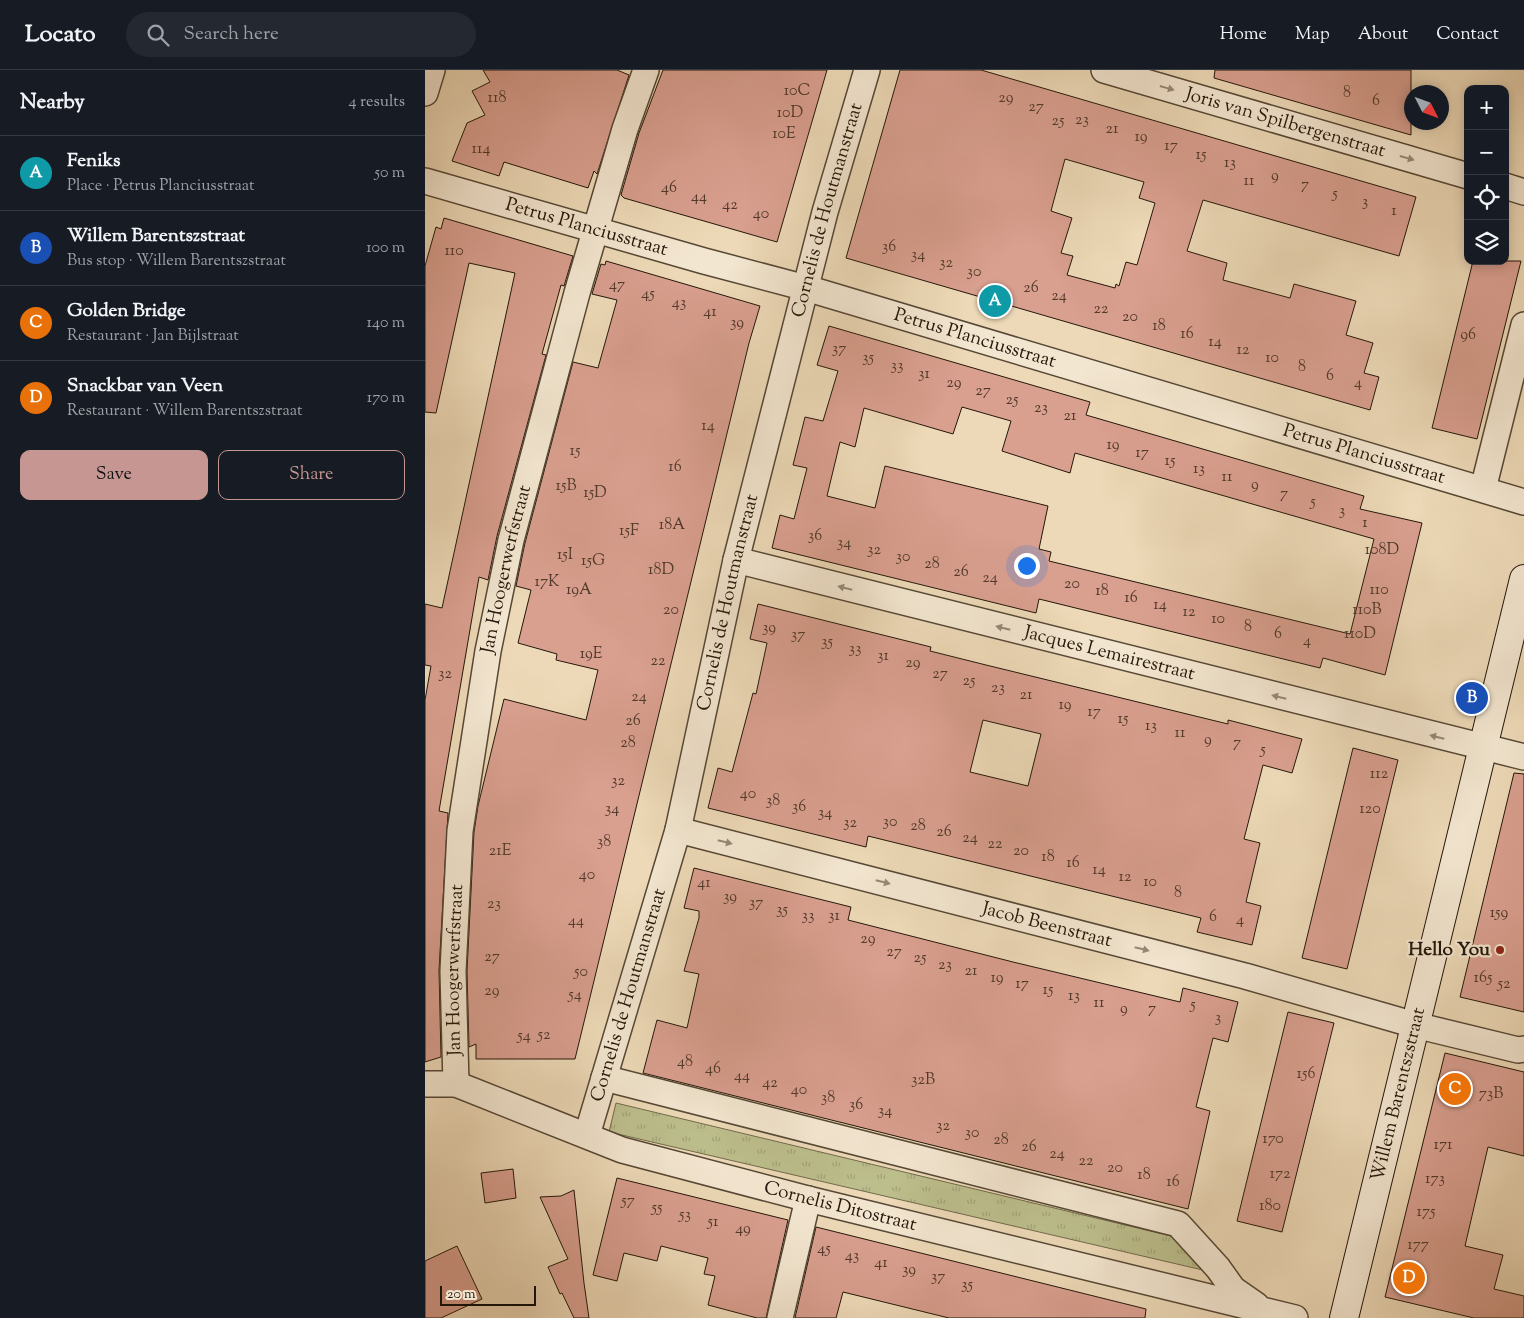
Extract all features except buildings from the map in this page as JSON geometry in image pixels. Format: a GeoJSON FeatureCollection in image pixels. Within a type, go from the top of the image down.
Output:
{"type":"FeatureCollection","features":[{"type":"Feature","properties":{"kind":"street"},"geometry":{"type":"LineString","coordinates":[[425,93],[432,70]]}},
{"type":"Feature","properties":{"kind":"street","name":"Jan Hoogerwerfstraat"},"geometry":{"type":"LineString","coordinates":[[456,1084],[453,971],[460,831],[488,651],[511,540],[595,230],[645,70]]}},
{"type":"Feature","properties":{"kind":"street","name":"Cornelis de Houtmanstraat"},"geometry":{"type":"LineString","coordinates":[[587,1135],[678,830],[736,560],[825,212],[867,70]]}},
{"type":"Feature","properties":{"kind":"street","name":"Joris van Spilbergenstraat"},"geometry":{"type":"LineString","coordinates":[[1103,70],[1465,175]]}},
{"type":"Feature","properties":{"kind":"street","name":"Petrus Planciusstraat"},"geometry":{"type":"LineString","coordinates":[[425,181],[806,288],[1524,502]]}},
{"type":"Feature","properties":{"kind":"street"},"geometry":{"type":"LineString","coordinates":[[1509,187],[1524,192]]}},
{"type":"Feature","properties":{"kind":"street"},"geometry":{"type":"LineString","coordinates":[[1483,489],[1524,325]]}},
{"type":"Feature","properties":{"kind":"street","name":"Jacques Lemairestraat"},"geometry":{"type":"LineString","coordinates":[[736,560],[1484,749],[1524,757]]}},
{"type":"Feature","properties":{"kind":"street","name":"Willem Barentszstraat"},"geometry":{"type":"LineString","coordinates":[[1344,1318],[1524,579]]}},
{"type":"Feature","properties":{"kind":"street","name":"Jacob Beenstraat"},"geometry":{"type":"LineString","coordinates":[[678,830],[1245,976],[1415,1024],[1518,1050],[1524,1049]]}},
{"type":"Feature","properties":{"kind":"street","name":"Cornelis Ditostraat"},"geometry":{"type":"LineString","coordinates":[[604,1078],[1177,1224],[1218,1268],[1233,1289],[1262,1310]]}},
{"type":"Feature","properties":{"kind":"street","name":"Cornelis Ditostraat"},"geometry":{"type":"LineString","coordinates":[[425,1084],[456,1084],[622,1150],[809,1199],[1295,1318]]}},
{"type":"Feature","properties":{"kind":"street"},"geometry":{"type":"LineString","coordinates":[[780,1318],[809,1199]]}},
{"type":"Feature","properties":{"kind":"green space"},"geometry":{"type":"Polygon","coordinates":[[[616,1103],[1171,1236],[1198,1258],[1207,1271],[609,1132],[616,1103]]]}},
{"type":"Feature","properties":{"kind":"place","name":"Feniks"},"geometry":{"type":"Point","coordinates":[995,301]}},
{"type":"Feature","properties":{"kind":"place","name":"Willem Barentszstraat"},"geometry":{"type":"Point","coordinates":[1472,698]}},
{"type":"Feature","properties":{"kind":"place","name":"Hello You"},"geometry":{"type":"Point","coordinates":[1500,950]}},
{"type":"Feature","properties":{"kind":"place","name":"Golden Bridge"},"geometry":{"type":"Point","coordinates":[1455,1089]}},
{"type":"Feature","properties":{"kind":"place","name":"Snackbar van Veen"},"geometry":{"type":"Point","coordinates":[1409,1278]}}]}
